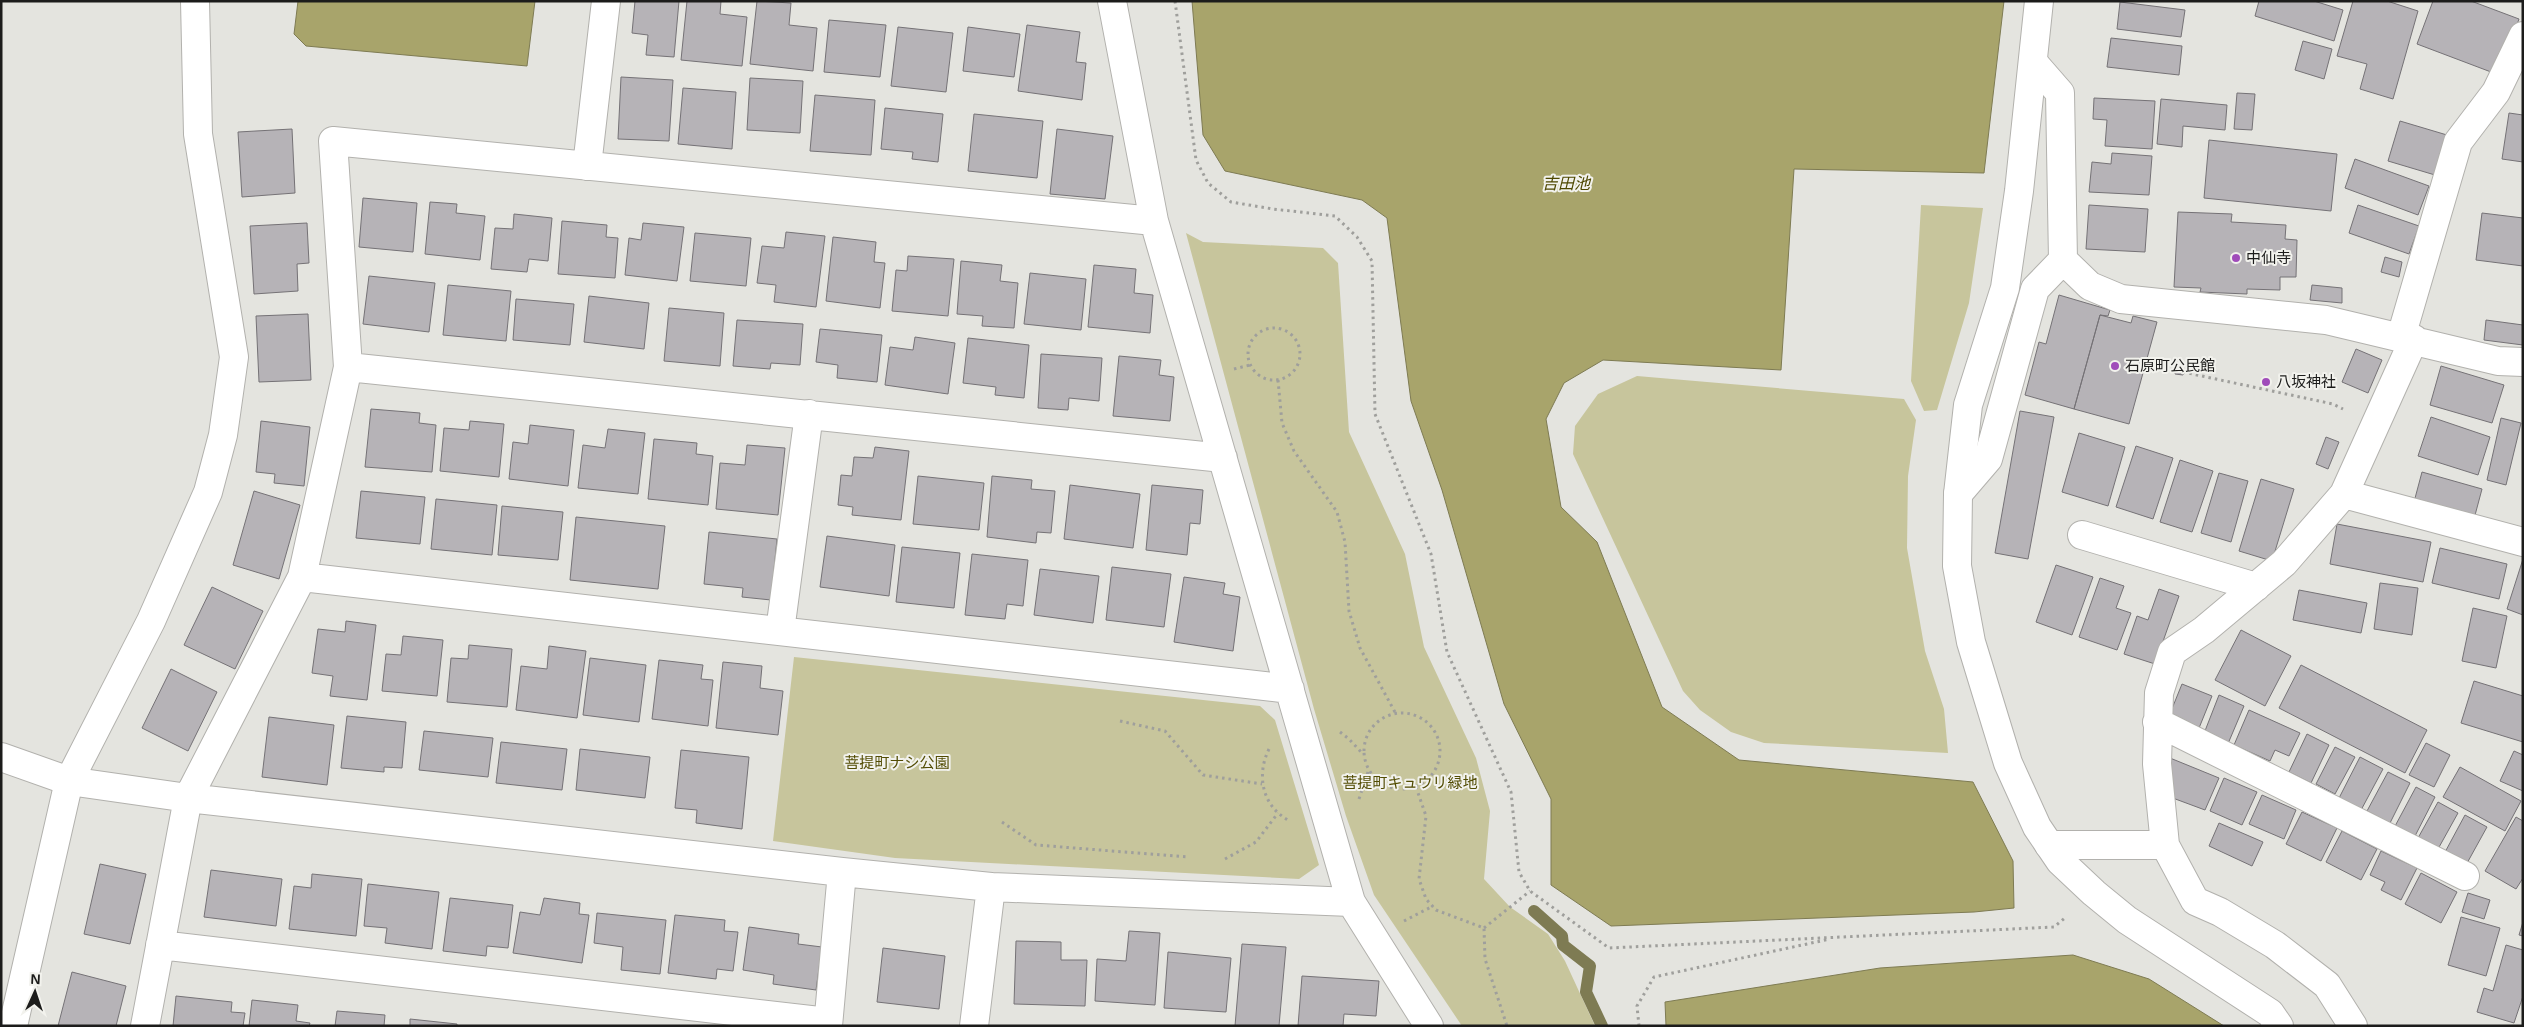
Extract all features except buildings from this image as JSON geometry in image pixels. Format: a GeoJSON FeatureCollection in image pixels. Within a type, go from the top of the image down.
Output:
{"type":"FeatureCollection","features":[{"type":"Feature","properties":{"kind":"street"},"geometry":{"type":"LineString","coordinates":[[12,1026],[69,781],[159,604],[208,492],[223,434],[234,357],[198,134],[195,1]]}},
{"type":"Feature","properties":{"kind":"street"},"geometry":{"type":"LineString","coordinates":[[587,166],[606,1]]}},
{"type":"Feature","properties":{"kind":"street"},"geometry":{"type":"LineString","coordinates":[[1112,1],[1154,221],[1351,902],[1429,1026]]}},
{"type":"Feature","properties":{"kind":"street"},"geometry":{"type":"LineString","coordinates":[[2039,1],[2019,191],[2005,288],[1968,405],[1958,494],[1957,566],[1971,642],[2008,763],[2037,827],[2060,860],[2094,893],[2127,920],[2270,1013],[2279,1026]]}},
{"type":"Feature","properties":{"kind":"street"},"geometry":{"type":"LineString","coordinates":[[2352,1026],[2328,985],[2275,945],[2220,912],[2195,901],[2164,845],[2157,764],[2159,693],[2172,652],[2204,630],[2284,563],[2344,494],[2375,424],[2408,338],[2458,142],[2496,92],[2523,36]]}},
{"type":"Feature","properties":{"kind":"street"},"geometry":{"type":"LineString","coordinates":[[2033,62],[2060,93],[2063,260],[2090,286],[2121,298],[2326,320],[2408,338],[2498,361],[2523,362]]}},
{"type":"Feature","properties":{"kind":"street"},"geometry":{"type":"LineString","coordinates":[[145,1026],[188,798],[302,577],[348,367],[333,141],[1154,221]]}},
{"type":"Feature","properties":{"kind":"street"},"geometry":{"type":"LineString","coordinates":[[1958,494],[1988,459],[2035,288],[2063,260]]}},
{"type":"Feature","properties":{"kind":"street"},"geometry":{"type":"LineString","coordinates":[[348,367],[1223,458]]}},
{"type":"Feature","properties":{"kind":"street"},"geometry":{"type":"LineString","coordinates":[[780,631],[809,414]]}},
{"type":"Feature","properties":{"kind":"street"},"geometry":{"type":"LineString","coordinates":[[2344,494],[2523,542]]}},
{"type":"Feature","properties":{"kind":"street"},"geometry":{"type":"LineString","coordinates":[[2082,535],[2256,586]]}},
{"type":"Feature","properties":{"kind":"street"},"geometry":{"type":"LineString","coordinates":[[302,577],[1290,689]]}},
{"type":"Feature","properties":{"kind":"street"},"geometry":{"type":"LineString","coordinates":[[2157,722],[2465,876]]}},
{"type":"Feature","properties":{"kind":"street"},"geometry":{"type":"LineString","coordinates":[[1,757],[69,781],[188,798],[842,872],[991,887],[1351,902]]}},
{"type":"Feature","properties":{"kind":"street"},"geometry":{"type":"LineString","coordinates":[[2049,845],[2164,845]]}},
{"type":"Feature","properties":{"kind":"street"},"geometry":{"type":"LineString","coordinates":[[160,945],[828,1024],[842,872]]}},
{"type":"Feature","properties":{"kind":"street"},"geometry":{"type":"LineString","coordinates":[[974,1026],[991,887]]}},
{"type":"Feature","properties":{"kind":"path"},"geometry":{"type":"LineString","coordinates":[[1175,1],[1196,160],[1208,182],[1231,202],[1335,216],[1357,237],[1372,261],[1375,414],[1431,554],[1447,652],[1511,792],[1519,872],[1530,891],[1609,948],[2054,927],[2094,893]]}},
{"type":"Feature","properties":{"kind":"path"},"geometry":{"type":"LineString","coordinates":[[1274,328],[1290,334],[1300,348],[1298,366],[1293,374],[1278,380],[1269,381],[1254,372],[1248,357],[1248,348],[1257,334],[1274,328]]}},
{"type":"Feature","properties":{"kind":"path"},"geometry":{"type":"LineString","coordinates":[[2183,372],[2333,404],[2375,424]]}},
{"type":"Feature","properties":{"kind":"path"},"geometry":{"type":"LineString","coordinates":[[1278,380],[1282,422],[1294,451],[1337,512],[1346,542],[1349,611],[1360,648],[1396,714]]}},
{"type":"Feature","properties":{"kind":"path"},"geometry":{"type":"LineString","coordinates":[[1396,714],[1416,715],[1427,721],[1435,730],[1440,742],[1441,754],[1438,766],[1432,777],[1416,787],[1398,789],[1386,786],[1368,772],[1363,754],[1366,740],[1372,729],[1380,720],[1396,714]]}},
{"type":"Feature","properties":{"kind":"path"},"geometry":{"type":"LineString","coordinates":[[1120,721],[1165,731],[1203,775],[1262,784]]}},
{"type":"Feature","properties":{"kind":"path"},"geometry":{"type":"LineString","coordinates":[[1416,787],[1426,816],[1419,878],[1426,899],[1436,910],[1484,928]]}},
{"type":"Feature","properties":{"kind":"path"},"geometry":{"type":"LineString","coordinates":[[1216,859],[1226,860],[1256,842],[1278,813]]}},
{"type":"Feature","properties":{"kind":"path"},"geometry":{"type":"LineString","coordinates":[[1002,822],[1036,845],[1197,857]]}},
{"type":"Feature","properties":{"kind":"path"},"geometry":{"type":"LineString","coordinates":[[1484,928],[1530,891]]}},
{"type":"Feature","properties":{"kind":"path"},"geometry":{"type":"LineString","coordinates":[[1484,928],[1485,959],[1507,1026]]}},
{"type":"Feature","properties":{"kind":"path"},"geometry":{"type":"LineString","coordinates":[[1639,1026],[1637,1006],[1654,977],[1840,937]]}},
{"type":"Feature","properties":{"kind":"green space"},"geometry":{"type":"Polygon","coordinates":[[[1921,205],[1983,208],[1969,303],[1937,410],[1924,411],[1911,381],[1921,205]]]}},
{"type":"Feature","properties":{"kind":"green space","name":"菩提町キュウリ緑地"},"geometry":{"type":"Polygon","coordinates":[[[1186,233],[1203,242],[1323,248],[1338,263],[1349,432],[1405,554],[1424,647],[1476,758],[1490,811],[1484,879],[1510,907],[1548,934],[1565,961],[1595,1026],[1462,1026],[1374,895],[1346,816],[1314,709],[1186,233]]]}},
{"type":"Feature","properties":{"kind":"green space"},"geometry":{"type":"Polygon","coordinates":[[[1637,376],[1904,399],[1916,420],[1908,476],[1907,548],[1925,651],[1944,709],[1948,753],[1764,743],[1731,732],[1700,710],[1683,691],[1573,454],[1575,426],[1598,394],[1637,376]]]}},
{"type":"Feature","properties":{"kind":"green space","name":"菩提町ナシ公園"},"geometry":{"type":"Polygon","coordinates":[[[794,657],[1260,706],[1275,720],[1319,865],[1299,879],[895,858],[773,841],[794,657]]]}},
{"type":"Feature","properties":{"kind":"water"},"geometry":{"type":"Polygon","coordinates":[[[298,1],[535,1],[527,66],[306,46],[294,34],[298,1]]]}},
{"type":"Feature","properties":{"kind":"water","name":"吉田池"},"geometry":{"type":"Polygon","coordinates":[[[1192,1],[2004,1],[1984,173],[1794,169],[1781,370],[1603,360],[1564,383],[1546,419],[1561,507],[1597,542],[1662,707],[1739,760],[1973,782],[2013,861],[2014,908],[1974,912],[1611,926],[1551,885],[1551,799],[1504,704],[1442,490],[1411,401],[1387,218],[1362,200],[1225,171],[1203,135],[1192,1]]]}},
{"type":"Feature","properties":{"kind":"water"},"geometry":{"type":"Polygon","coordinates":[[[2073,955],[2149,979],[2224,1026],[1666,1026],[1665,1002],[1880,968],[2073,955]]]}},
{"type":"Feature","properties":{"kind":"waterway"},"geometry":{"type":"LineString","coordinates":[[1534,911],[1562,936],[1563,945],[1590,966],[1586,992],[1602,1026]]}},
{"type":"Feature","properties":{"kind":"place","name":"中仙寺"},"geometry":{"type":"Point","coordinates":[2236,258]}},
{"type":"Feature","properties":{"kind":"place","name":"石原町公民館"},"geometry":{"type":"Point","coordinates":[2115,366]}},
{"type":"Feature","properties":{"kind":"place","name":"八坂神社"},"geometry":{"type":"Point","coordinates":[2266,382]}}]}
